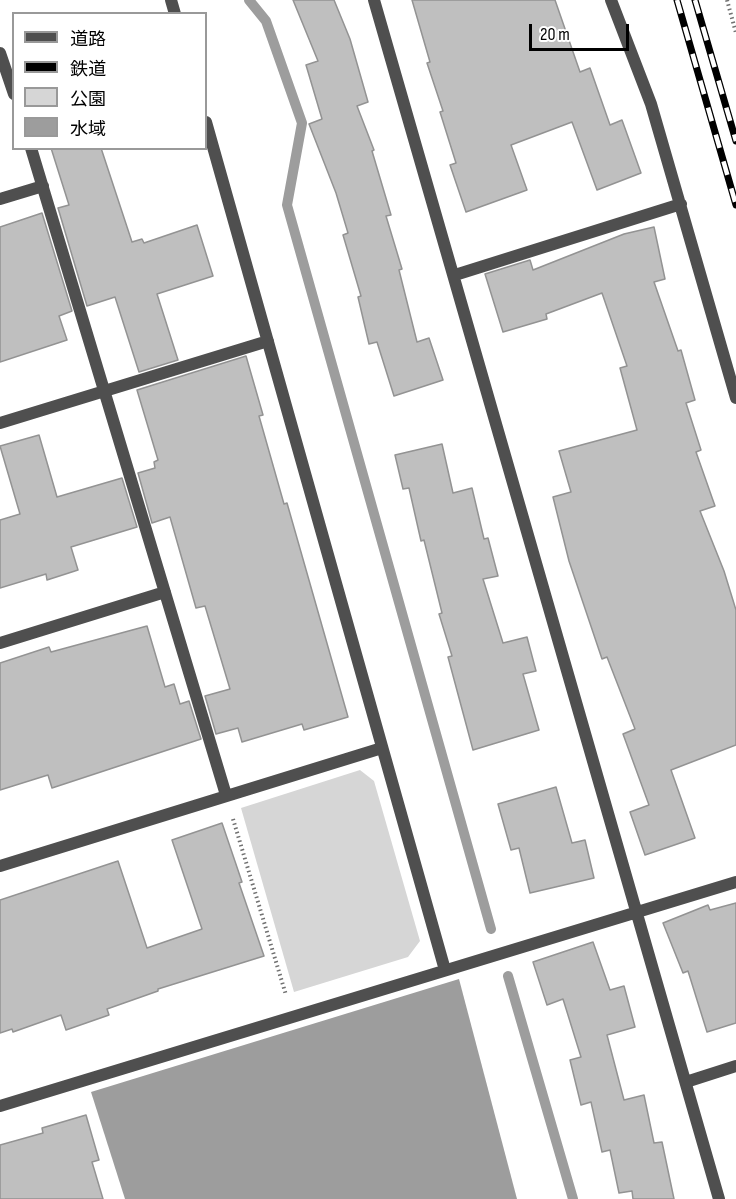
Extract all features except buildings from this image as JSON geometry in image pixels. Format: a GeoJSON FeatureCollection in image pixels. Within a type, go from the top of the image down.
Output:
{"type":"FeatureCollection","features":[{"type":"Feature","properties":{"kind":"street"},"geometry":{"type":"LineString","coordinates":[[374,0],[719,1199]]}},
{"type":"Feature","properties":{"kind":"street"},"geometry":{"type":"LineString","coordinates":[[610,0],[651,104],[736,398]]}},
{"type":"Feature","properties":{"kind":"street"},"geometry":{"type":"LineString","coordinates":[[0,53],[12,88]]}},
{"type":"Feature","properties":{"kind":"street"},"geometry":{"type":"LineString","coordinates":[[207,126],[445,970]]}},
{"type":"Feature","properties":{"kind":"street"},"geometry":{"type":"LineString","coordinates":[[32,150],[226,795]]}},
{"type":"Feature","properties":{"kind":"street"},"geometry":{"type":"LineString","coordinates":[[0,199],[43,186]]}},
{"type":"Feature","properties":{"kind":"street"},"geometry":{"type":"LineString","coordinates":[[455,275],[681,204]]}},
{"type":"Feature","properties":{"kind":"street"},"geometry":{"type":"LineString","coordinates":[[0,423],[268,341]]}},
{"type":"Feature","properties":{"kind":"street"},"geometry":{"type":"LineString","coordinates":[[0,643],[165,592]]}},
{"type":"Feature","properties":{"kind":"street"},"geometry":{"type":"LineString","coordinates":[[0,866],[382,748]]}},
{"type":"Feature","properties":{"kind":"street"},"geometry":{"type":"LineString","coordinates":[[0,1106],[736,882]]}},
{"type":"Feature","properties":{"kind":"street"},"geometry":{"type":"LineString","coordinates":[[686,1082],[736,1066]]}},
{"type":"Feature","properties":{"kind":"path"},"geometry":{"type":"LineString","coordinates":[[727,0],[736,33]]}},
{"type":"Feature","properties":{"kind":"path"},"geometry":{"type":"LineString","coordinates":[[226,795],[287,999]]}},
{"type":"Feature","properties":{"kind":"green space"},"geometry":{"type":"Polygon","coordinates":[[[360,770],[374,781],[420,941],[408,957],[294,992],[241,808],[360,770]]]}},
{"type":"Feature","properties":{"kind":"water"},"geometry":{"type":"Polygon","coordinates":[[[459,979],[517,1199],[125,1199],[91,1092],[459,979]]]}},
{"type":"Feature","properties":{"kind":"waterway"},"geometry":{"type":"LineString","coordinates":[[249,0],[266,21],[302,123],[287,205],[491,929]]}},
{"type":"Feature","properties":{"kind":"waterway"},"geometry":{"type":"LineString","coordinates":[[508,976],[573,1199]]}},
{"type":"Feature","properties":{"kind":"railway"},"geometry":{"type":"LineString","coordinates":[[677,0],[736,205]]}},
{"type":"Feature","properties":{"kind":"railway"},"geometry":{"type":"LineString","coordinates":[[695,0],[736,141]]}}]}
